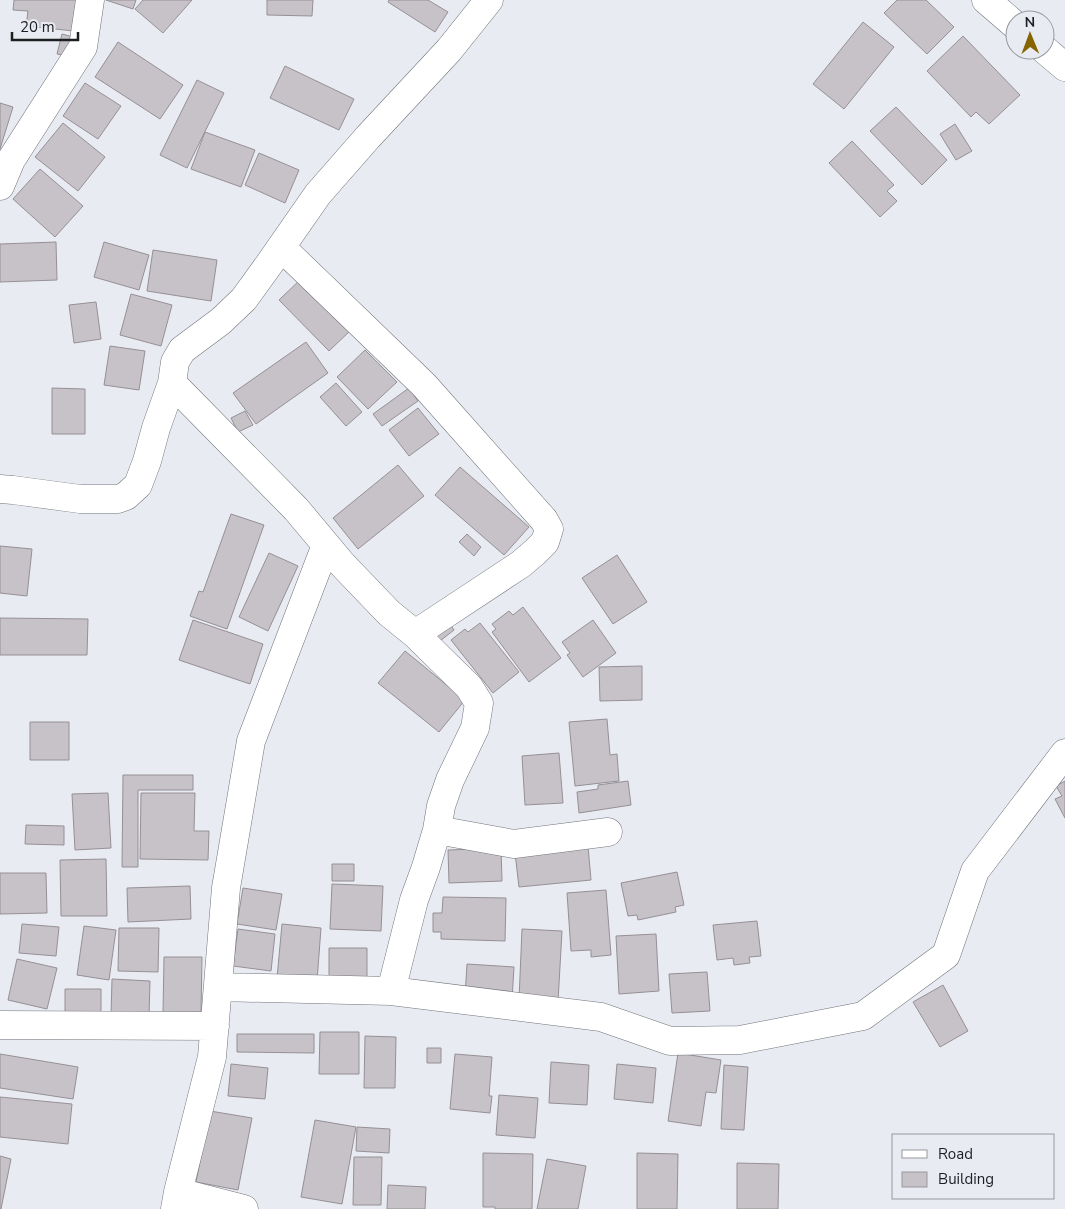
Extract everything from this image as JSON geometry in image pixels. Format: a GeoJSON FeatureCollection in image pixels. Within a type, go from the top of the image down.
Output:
{"type":"FeatureCollection","features":[{"type":"Feature","properties":{"kind":"street"},"geometry":{"type":"LineString","coordinates":[[0,186],[11,160],[83,47],[90,0]]}},
{"type":"Feature","properties":{"kind":"street"},"geometry":{"type":"LineString","coordinates":[[0,489],[80,499],[118,499],[126,496],[138,485],[172,383],[175,362],[182,350],[221,321],[244,299],[318,194],[449,50],[489,0]]}},
{"type":"Feature","properties":{"kind":"street"},"geometry":{"type":"LineString","coordinates":[[986,0],[1005,16]]}},
{"type":"Feature","properties":{"kind":"street"},"geometry":{"type":"LineString","coordinates":[[1055,58],[1065,67]]}},
{"type":"Feature","properties":{"kind":"street"},"geometry":{"type":"LineString","coordinates":[[281,247],[424,384],[544,520],[549,530],[544,542],[520,564],[415,634]]}},
{"type":"Feature","properties":{"kind":"street"},"geometry":{"type":"LineString","coordinates":[[172,383],[296,509],[342,564],[389,613],[415,634],[469,687],[479,703],[475,728],[450,780],[441,806],[437,830],[414,900],[391,991]]}},
{"type":"Feature","properties":{"kind":"street"},"geometry":{"type":"LineString","coordinates":[[244,1209],[177,1200],[212,1057],[226,888],[251,741],[326,545]]}},
{"type":"Feature","properties":{"kind":"street"},"geometry":{"type":"LineString","coordinates":[[218,987],[391,991],[600,1017],[670,1041],[740,1040],[863,1016],[946,955],[976,871],[1065,754]]}},
{"type":"Feature","properties":{"kind":"street"},"geometry":{"type":"LineString","coordinates":[[437,830],[514,844],[608,832]]}},
{"type":"Feature","properties":{"kind":"street"},"geometry":{"type":"LineString","coordinates":[[0,1025],[215,1026]]}},
{"type":"Feature","properties":{"kind":"building"},"geometry":{"type":"Polygon","coordinates":[[[14,0],[77,0],[74,31],[26,26],[28,11],[13,10],[14,0]]]}},
{"type":"Feature","properties":{"kind":"building"},"geometry":{"type":"Polygon","coordinates":[[[106,0],[136,0],[133,9],[106,0]]]}},
{"type":"Feature","properties":{"kind":"building"},"geometry":{"type":"Polygon","coordinates":[[[143,0],[192,0],[163,33],[135,9],[143,0]]]}},
{"type":"Feature","properties":{"kind":"building"},"geometry":{"type":"Polygon","coordinates":[[[267,0],[313,0],[312,16],[267,15],[267,0]]]}},
{"type":"Feature","properties":{"kind":"building"},"geometry":{"type":"Polygon","coordinates":[[[389,0],[428,0],[448,12],[435,32],[388,2],[389,0]]]}},
{"type":"Feature","properties":{"kind":"building"},"geometry":{"type":"Polygon","coordinates":[[[897,0],[926,0],[954,27],[927,54],[884,13],[897,0]]]}},
{"type":"Feature","properties":{"kind":"building"},"geometry":{"type":"Polygon","coordinates":[[[863,22],[894,47],[844,109],[813,84],[863,22]]]}},
{"type":"Feature","properties":{"kind":"building"},"geometry":{"type":"Polygon","coordinates":[[[62,34],[77,38],[72,57],[57,54],[62,34]]]}},
{"type":"Feature","properties":{"kind":"building"},"geometry":{"type":"Polygon","coordinates":[[[963,36],[1020,95],[989,124],[976,112],[971,117],[927,71],[963,36]]]}},
{"type":"Feature","properties":{"kind":"building"},"geometry":{"type":"Polygon","coordinates":[[[118,42],[183,85],[160,119],[95,77],[118,42]]]}},
{"type":"Feature","properties":{"kind":"building"},"geometry":{"type":"Polygon","coordinates":[[[285,66],[354,99],[339,130],[270,98],[285,66]]]}},
{"type":"Feature","properties":{"kind":"building"},"geometry":{"type":"Polygon","coordinates":[[[197,80],[224,93],[187,168],[160,155],[197,80]]]}},
{"type":"Feature","properties":{"kind":"building"},"geometry":{"type":"Polygon","coordinates":[[[85,83],[121,106],[98,139],[63,116],[85,83]]]}},
{"type":"Feature","properties":{"kind":"building"},"geometry":{"type":"Polygon","coordinates":[[[0,103],[13,107],[0,149],[0,103]]]}},
{"type":"Feature","properties":{"kind":"building"},"geometry":{"type":"Polygon","coordinates":[[[896,107],[947,160],[922,185],[870,131],[896,107]]]}},
{"type":"Feature","properties":{"kind":"building"},"geometry":{"type":"Polygon","coordinates":[[[63,123],[105,157],[78,191],[35,157],[63,123]]]}},
{"type":"Feature","properties":{"kind":"building"},"geometry":{"type":"Polygon","coordinates":[[[955,124],[972,151],[956,160],[940,134],[955,124]]]}},
{"type":"Feature","properties":{"kind":"building"},"geometry":{"type":"Polygon","coordinates":[[[205,132],[255,150],[241,187],[191,169],[205,132]]]}},
{"type":"Feature","properties":{"kind":"building"},"geometry":{"type":"Polygon","coordinates":[[[852,141],[894,185],[887,191],[897,201],[880,217],[829,163],[852,141]]]}},
{"type":"Feature","properties":{"kind":"building"},"geometry":{"type":"Polygon","coordinates":[[[259,153],[299,170],[285,203],[245,185],[259,153]]]}},
{"type":"Feature","properties":{"kind":"building"},"geometry":{"type":"Polygon","coordinates":[[[40,169],[83,206],[55,237],[13,199],[40,169]]]}},
{"type":"Feature","properties":{"kind":"building"},"geometry":{"type":"Polygon","coordinates":[[[56,242],[57,280],[0,282],[0,244],[56,242]]]}},
{"type":"Feature","properties":{"kind":"building"},"geometry":{"type":"Polygon","coordinates":[[[104,242],[149,255],[139,290],[94,277],[104,242]]]}},
{"type":"Feature","properties":{"kind":"building"},"geometry":{"type":"Polygon","coordinates":[[[153,250],[217,260],[211,301],[147,291],[153,250]]]}},
{"type":"Feature","properties":{"kind":"building"},"geometry":{"type":"Polygon","coordinates":[[[302,278],[352,329],[329,351],[279,300],[302,278]]]}},
{"type":"Feature","properties":{"kind":"building"},"geometry":{"type":"Polygon","coordinates":[[[131,294],[172,305],[161,346],[120,335],[131,294]]]}},
{"type":"Feature","properties":{"kind":"building"},"geometry":{"type":"Polygon","coordinates":[[[96,302],[101,339],[74,343],[69,305],[96,302]]]}},
{"type":"Feature","properties":{"kind":"building"},"geometry":{"type":"Polygon","coordinates":[[[306,342],[328,373],[256,424],[233,393],[306,342]]]}},
{"type":"Feature","properties":{"kind":"building"},"geometry":{"type":"Polygon","coordinates":[[[110,346],[145,351],[139,390],[104,385],[110,346]]]}},
{"type":"Feature","properties":{"kind":"building"},"geometry":{"type":"Polygon","coordinates":[[[365,350],[397,382],[368,409],[337,377],[365,350]]]}},
{"type":"Feature","properties":{"kind":"building"},"geometry":{"type":"Polygon","coordinates":[[[336,383],[362,412],[346,426],[320,397],[336,383]]]}},
{"type":"Feature","properties":{"kind":"building"},"geometry":{"type":"Polygon","coordinates":[[[52,388],[85,389],[85,434],[52,434],[52,388]]]}},
{"type":"Feature","properties":{"kind":"building"},"geometry":{"type":"Polygon","coordinates":[[[409,388],[418,401],[382,426],[373,414],[409,388]]]}},
{"type":"Feature","properties":{"kind":"building"},"geometry":{"type":"Polygon","coordinates":[[[418,408],[439,434],[409,456],[389,430],[418,408]]]}},
{"type":"Feature","properties":{"kind":"building"},"geometry":{"type":"Polygon","coordinates":[[[245,411],[253,425],[238,432],[231,418],[245,411]]]}},
{"type":"Feature","properties":{"kind":"building"},"geometry":{"type":"Polygon","coordinates":[[[398,465],[424,496],[358,549],[333,518],[398,465]]]}},
{"type":"Feature","properties":{"kind":"building"},"geometry":{"type":"Polygon","coordinates":[[[460,467],[529,527],[504,555],[435,495],[460,467]]]}},
{"type":"Feature","properties":{"kind":"building"},"geometry":{"type":"Polygon","coordinates":[[[231,514],[264,525],[227,629],[190,616],[199,591],[203,592],[231,514]]]}},
{"type":"Feature","properties":{"kind":"building"},"geometry":{"type":"Polygon","coordinates":[[[467,534],[481,547],[474,556],[459,542],[467,534]]]}},
{"type":"Feature","properties":{"kind":"building"},"geometry":{"type":"Polygon","coordinates":[[[0,546],[32,549],[27,596],[0,593],[0,546]]]}},
{"type":"Feature","properties":{"kind":"building"},"geometry":{"type":"Polygon","coordinates":[[[269,553],[298,566],[268,631],[239,617],[269,553]]]}},
{"type":"Feature","properties":{"kind":"building"},"geometry":{"type":"Polygon","coordinates":[[[617,555],[647,602],[613,624],[582,578],[617,555]]]}},
{"type":"Feature","properties":{"kind":"building"},"geometry":{"type":"Polygon","coordinates":[[[523,607],[561,658],[529,682],[492,632],[496,629],[492,624],[509,611],[513,615],[523,607]]]}},
{"type":"Feature","properties":{"kind":"building"},"geometry":{"type":"Polygon","coordinates":[[[0,618],[88,619],[87,655],[0,655],[0,618]]]}},
{"type":"Feature","properties":{"kind":"building"},"geometry":{"type":"Polygon","coordinates":[[[193,620],[263,644],[250,684],[179,660],[193,620]]]}},
{"type":"Feature","properties":{"kind":"building"},"geometry":{"type":"Polygon","coordinates":[[[593,620],[616,653],[583,677],[567,655],[570,653],[562,642],[593,620]]]}},
{"type":"Feature","properties":{"kind":"building"},"geometry":{"type":"Polygon","coordinates":[[[448,621],[454,630],[440,641],[433,631],[448,621]]]}},
{"type":"Feature","properties":{"kind":"building"},"geometry":{"type":"Polygon","coordinates":[[[480,623],[519,672],[493,693],[451,640],[465,629],[468,632],[480,623]]]}},
{"type":"Feature","properties":{"kind":"building"},"geometry":{"type":"Polygon","coordinates":[[[405,651],[465,700],[439,732],[378,683],[405,651]]]}},
{"type":"Feature","properties":{"kind":"building"},"geometry":{"type":"Polygon","coordinates":[[[642,666],[642,700],[600,701],[599,667],[642,666]]]}},
{"type":"Feature","properties":{"kind":"building"},"geometry":{"type":"Polygon","coordinates":[[[607,719],[610,755],[617,754],[619,781],[575,786],[569,722],[607,719]]]}},
{"type":"Feature","properties":{"kind":"building"},"geometry":{"type":"Polygon","coordinates":[[[30,722],[69,722],[69,760],[30,760],[30,722]]]}},
{"type":"Feature","properties":{"kind":"building"},"geometry":{"type":"Polygon","coordinates":[[[559,753],[563,803],[525,805],[522,756],[559,753]]]}},
{"type":"Feature","properties":{"kind":"building"},"geometry":{"type":"Polygon","coordinates":[[[123,775],[193,775],[193,790],[138,790],[138,867],[122,867],[123,775]]]}},
{"type":"Feature","properties":{"kind":"building"},"geometry":{"type":"Polygon","coordinates":[[[628,781],[631,805],[579,813],[577,792],[598,789],[598,785],[628,781]]]}},
{"type":"Feature","properties":{"kind":"building"},"geometry":{"type":"Polygon","coordinates":[[[1065,781],[1065,818],[1055,799],[1062,796],[1056,786],[1065,781]]]}},
{"type":"Feature","properties":{"kind":"building"},"geometry":{"type":"Polygon","coordinates":[[[108,793],[111,848],[75,850],[72,794],[108,793]]]}},
{"type":"Feature","properties":{"kind":"building"},"geometry":{"type":"Polygon","coordinates":[[[141,793],[195,793],[194,831],[209,831],[208,860],[140,859],[141,793]]]}},
{"type":"Feature","properties":{"kind":"building"},"geometry":{"type":"Polygon","coordinates":[[[26,825],[64,826],[64,845],[25,844],[26,825]]]}},
{"type":"Feature","properties":{"kind":"building"},"geometry":{"type":"Polygon","coordinates":[[[588,846],[591,880],[519,887],[515,853],[588,846]]]}},
{"type":"Feature","properties":{"kind":"building"},"geometry":{"type":"Polygon","coordinates":[[[501,848],[502,881],[449,883],[448,850],[501,848]]]}},
{"type":"Feature","properties":{"kind":"building"},"geometry":{"type":"Polygon","coordinates":[[[106,859],[107,916],[61,916],[60,860],[106,859]]]}},
{"type":"Feature","properties":{"kind":"building"},"geometry":{"type":"Polygon","coordinates":[[[332,864],[354,864],[354,881],[332,881],[332,864]]]}},
{"type":"Feature","properties":{"kind":"building"},"geometry":{"type":"Polygon","coordinates":[[[677,872],[684,905],[675,907],[676,912],[638,920],[637,915],[628,916],[621,883],[677,872]]]}},
{"type":"Feature","properties":{"kind":"building"},"geometry":{"type":"Polygon","coordinates":[[[0,873],[46,873],[47,913],[0,914],[0,873]]]}},
{"type":"Feature","properties":{"kind":"building"},"geometry":{"type":"Polygon","coordinates":[[[332,884],[383,886],[381,931],[330,929],[332,884]]]}},
{"type":"Feature","properties":{"kind":"building"},"geometry":{"type":"Polygon","coordinates":[[[190,886],[191,919],[128,922],[127,888],[190,886]]]}},
{"type":"Feature","properties":{"kind":"building"},"geometry":{"type":"Polygon","coordinates":[[[243,888],[282,894],[276,930],[237,924],[243,888]]]}},
{"type":"Feature","properties":{"kind":"building"},"geometry":{"type":"Polygon","coordinates":[[[606,890],[611,955],[591,957],[591,950],[571,951],[567,893],[606,890]]]}},
{"type":"Feature","properties":{"kind":"building"},"geometry":{"type":"Polygon","coordinates":[[[443,897],[506,898],[505,941],[441,939],[441,932],[433,932],[433,913],[442,913],[443,897]]]}},
{"type":"Feature","properties":{"kind":"building"},"geometry":{"type":"Polygon","coordinates":[[[757,921],[761,956],[749,957],[750,963],[734,965],[733,958],[717,960],[713,925],[757,921]]]}},
{"type":"Feature","properties":{"kind":"building"},"geometry":{"type":"Polygon","coordinates":[[[22,924],[59,927],[56,956],[19,953],[22,924]]]}},
{"type":"Feature","properties":{"kind":"building"},"geometry":{"type":"Polygon","coordinates":[[[282,924],[321,928],[317,981],[277,978],[282,924]]]}},
{"type":"Feature","properties":{"kind":"building"},"geometry":{"type":"Polygon","coordinates":[[[84,926],[116,930],[109,980],[77,975],[84,926]]]}},
{"type":"Feature","properties":{"kind":"building"},"geometry":{"type":"Polygon","coordinates":[[[119,928],[159,928],[158,972],[118,971],[119,928]]]}},
{"type":"Feature","properties":{"kind":"building"},"geometry":{"type":"Polygon","coordinates":[[[238,929],[275,934],[271,971],[233,966],[238,929]]]}},
{"type":"Feature","properties":{"kind":"building"},"geometry":{"type":"Polygon","coordinates":[[[522,929],[562,931],[558,1002],[519,1000],[522,929]]]}},
{"type":"Feature","properties":{"kind":"building"},"geometry":{"type":"Polygon","coordinates":[[[656,934],[659,991],[619,994],[616,936],[656,934]]]}},
{"type":"Feature","properties":{"kind":"building"},"geometry":{"type":"Polygon","coordinates":[[[329,948],[367,948],[367,989],[329,989],[329,948]]]}},
{"type":"Feature","properties":{"kind":"building"},"geometry":{"type":"Polygon","coordinates":[[[164,957],[202,957],[201,1014],[163,1013],[164,957]]]}},
{"type":"Feature","properties":{"kind":"building"},"geometry":{"type":"Polygon","coordinates":[[[17,959],[57,968],[47,1009],[8,1000],[17,959]]]}},
{"type":"Feature","properties":{"kind":"building"},"geometry":{"type":"Polygon","coordinates":[[[467,964],[514,967],[512,1000],[465,997],[467,964]]]}},
{"type":"Feature","properties":{"kind":"building"},"geometry":{"type":"Polygon","coordinates":[[[707,972],[710,1011],[672,1013],[669,974],[707,972]]]}},
{"type":"Feature","properties":{"kind":"building"},"geometry":{"type":"Polygon","coordinates":[[[112,979],[150,981],[149,1017],[111,1016],[112,979]]]}},
{"type":"Feature","properties":{"kind":"building"},"geometry":{"type":"Polygon","coordinates":[[[943,985],[968,1031],[940,1047],[913,1002],[943,985]]]}},
{"type":"Feature","properties":{"kind":"building"},"geometry":{"type":"Polygon","coordinates":[[[65,989],[101,989],[101,1022],[65,1022],[65,989]]]}},
{"type":"Feature","properties":{"kind":"building"},"geometry":{"type":"Polygon","coordinates":[[[320,1032],[359,1032],[359,1074],[319,1074],[320,1032]]]}},
{"type":"Feature","properties":{"kind":"building"},"geometry":{"type":"Polygon","coordinates":[[[237,1034],[314,1034],[314,1053],[237,1052],[237,1034]]]}},
{"type":"Feature","properties":{"kind":"building"},"geometry":{"type":"Polygon","coordinates":[[[365,1036],[396,1037],[395,1088],[364,1088],[365,1036]]]}},
{"type":"Feature","properties":{"kind":"building"},"geometry":{"type":"Polygon","coordinates":[[[427,1048],[441,1048],[441,1063],[427,1063],[427,1048]]]}},
{"type":"Feature","properties":{"kind":"building"},"geometry":{"type":"Polygon","coordinates":[[[678,1053],[721,1060],[716,1093],[706,1092],[701,1126],[668,1121],[678,1053]]]}},
{"type":"Feature","properties":{"kind":"building"},"geometry":{"type":"Polygon","coordinates":[[[0,1054],[78,1067],[73,1099],[0,1088],[0,1054]]]}},
{"type":"Feature","properties":{"kind":"building"},"geometry":{"type":"Polygon","coordinates":[[[455,1054],[492,1057],[489,1096],[492,1096],[490,1113],[450,1109],[455,1054]]]}},
{"type":"Feature","properties":{"kind":"building"},"geometry":{"type":"Polygon","coordinates":[[[551,1062],[589,1065],[587,1105],[549,1103],[551,1062]]]}},
{"type":"Feature","properties":{"kind":"building"},"geometry":{"type":"Polygon","coordinates":[[[231,1064],[268,1068],[265,1099],[228,1096],[231,1064]]]}},
{"type":"Feature","properties":{"kind":"building"},"geometry":{"type":"Polygon","coordinates":[[[617,1064],[656,1068],[653,1103],[614,1099],[617,1064]]]}},
{"type":"Feature","properties":{"kind":"building"},"geometry":{"type":"Polygon","coordinates":[[[724,1065],[748,1067],[744,1130],[721,1129],[724,1065]]]}},
{"type":"Feature","properties":{"kind":"building"},"geometry":{"type":"Polygon","coordinates":[[[499,1095],[538,1098],[535,1138],[496,1135],[499,1095]]]}},
{"type":"Feature","properties":{"kind":"building"},"geometry":{"type":"Polygon","coordinates":[[[0,1097],[72,1104],[68,1144],[0,1137],[0,1097]]]}},
{"type":"Feature","properties":{"kind":"building"},"geometry":{"type":"Polygon","coordinates":[[[210,1111],[252,1118],[238,1190],[196,1182],[210,1111]]]}},
{"type":"Feature","properties":{"kind":"building"},"geometry":{"type":"Polygon","coordinates":[[[315,1120],[356,1127],[342,1204],[301,1197],[315,1120]]]}},
{"type":"Feature","properties":{"kind":"building"},"geometry":{"type":"Polygon","coordinates":[[[357,1127],[390,1129],[389,1153],[356,1151],[357,1127]]]}},
{"type":"Feature","properties":{"kind":"building"},"geometry":{"type":"Polygon","coordinates":[[[483,1153],[533,1154],[532,1209],[495,1209],[495,1207],[483,1207],[483,1153]]]}},
{"type":"Feature","properties":{"kind":"building"},"geometry":{"type":"Polygon","coordinates":[[[637,1153],[678,1154],[677,1209],[637,1209],[637,1153]]]}},
{"type":"Feature","properties":{"kind":"building"},"geometry":{"type":"Polygon","coordinates":[[[0,1156],[11,1159],[1,1209],[0,1209],[0,1156]]]}},
{"type":"Feature","properties":{"kind":"building"},"geometry":{"type":"Polygon","coordinates":[[[354,1157],[382,1157],[381,1205],[353,1205],[354,1157]]]}},
{"type":"Feature","properties":{"kind":"building"},"geometry":{"type":"Polygon","coordinates":[[[547,1159],[586,1166],[578,1209],[537,1209],[547,1159]]]}},
{"type":"Feature","properties":{"kind":"building"},"geometry":{"type":"Polygon","coordinates":[[[737,1163],[779,1164],[778,1209],[737,1209],[737,1163]]]}},
{"type":"Feature","properties":{"kind":"building"},"geometry":{"type":"Polygon","coordinates":[[[388,1185],[426,1187],[425,1209],[387,1209],[388,1185]]]}}]}
